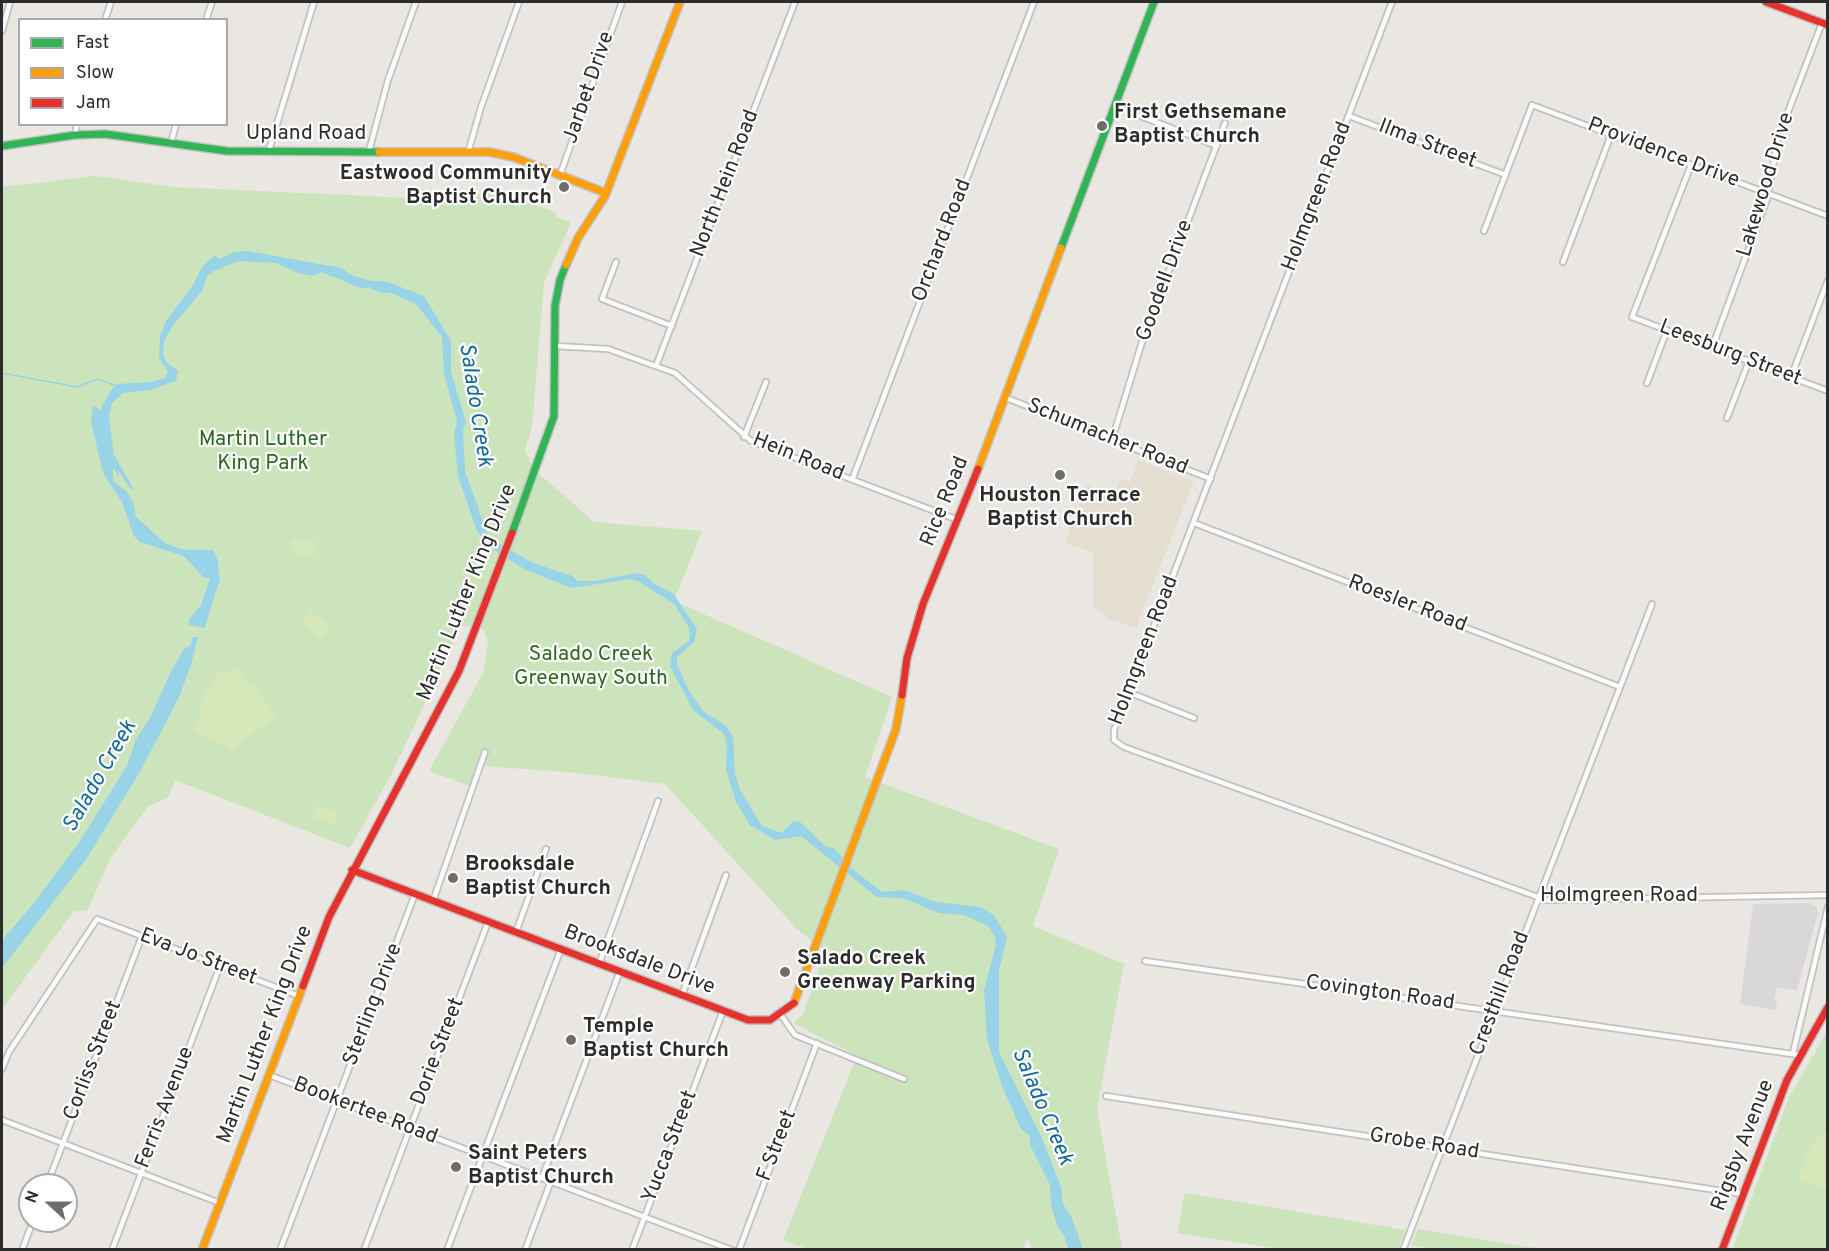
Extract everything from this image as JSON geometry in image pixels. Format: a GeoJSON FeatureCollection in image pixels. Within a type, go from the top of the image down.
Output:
{"type":"FeatureCollection","features":[{"type":"Feature","properties":{"kind":"street"},"geometry":{"type":"LineString","coordinates":[[2,31],[10,2]]}},
{"type":"Feature","properties":{"kind":"street"},"geometry":{"type":"LineString","coordinates":[[106,18],[111,2]]}},
{"type":"Feature","properties":{"kind":"street"},"geometry":{"type":"LineString","coordinates":[[207,18],[212,2]]}},
{"type":"Feature","properties":{"kind":"street"},"geometry":{"type":"LineString","coordinates":[[269,150],[314,2]]}},
{"type":"Feature","properties":{"kind":"street"},"geometry":{"type":"LineString","coordinates":[[369,151],[388,80],[416,2]]}},
{"type":"Feature","properties":{"kind":"street"},"geometry":{"type":"LineString","coordinates":[[468,153],[484,97],[519,2]]}},
{"type":"Feature","properties":{"kind":"street","name":"Jarbet Drive"},"geometry":{"type":"LineString","coordinates":[[560,175],[622,2]]}},
{"type":"Feature","properties":{"kind":"street","name":"Martin Luther King Drive"},"geometry":{"type":"LineString","coordinates":[[202,1250],[329,917],[352,870],[452,687],[541,457],[556,402],[555,306],[560,280],[578,238],[606,193],[680,2]]}},
{"type":"Feature","properties":{"kind":"street","name":"North Hein Road"},"geometry":{"type":"LineString","coordinates":[[656,366],[795,2]]}},
{"type":"Feature","properties":{"kind":"street","name":"Orchard Road"},"geometry":{"type":"LineString","coordinates":[[852,480],[1034,2]]}},
{"type":"Feature","properties":{"kind":"street","name":"Rice Road"},"geometry":{"type":"LineString","coordinates":[[781,1015],[796,1002],[809,967],[899,718],[907,658],[916,623],[958,520],[1154,2]]}},
{"type":"Feature","properties":{"kind":"street","name":"Holmgreen Road"},"geometry":{"type":"LineString","coordinates":[[1392,2],[1128,692],[1114,730],[1114,740],[1119,745],[1537,898],[1563,901],[1827,895]]}},
{"type":"Feature","properties":{"kind":"street"},"geometry":{"type":"LineString","coordinates":[[1766,2],[1825,24]]}},
{"type":"Feature","properties":{"kind":"street","name":"Lakewood Drive"},"geometry":{"type":"LineString","coordinates":[[1712,348],[1768,194],[1772,156],[1778,138],[1825,24]]}},
{"type":"Feature","properties":{"kind":"street","name":"Providence Drive"},"geometry":{"type":"LineString","coordinates":[[1506,175],[1532,105],[1827,216]]}},
{"type":"Feature","properties":{"kind":"street"},"geometry":{"type":"LineString","coordinates":[[1115,106],[1217,146]]}},
{"type":"Feature","properties":{"kind":"street","name":"Ilma Street"},"geometry":{"type":"LineString","coordinates":[[1349,116],[1506,175]]}},
{"type":"Feature","properties":{"kind":"street","name":"Goodell Drive"},"geometry":{"type":"LineString","coordinates":[[1112,440],[1142,342],[1226,123]]}},
{"type":"Feature","properties":{"kind":"street"},"geometry":{"type":"LineString","coordinates":[[75,135],[77,126]]}},
{"type":"Feature","properties":{"kind":"street"},"geometry":{"type":"LineString","coordinates":[[171,143],[175,126]]}},
{"type":"Feature","properties":{"kind":"street","name":"Upland Road"},"geometry":{"type":"LineString","coordinates":[[2,146],[75,135],[117,134],[209,150],[489,152],[513,157],[606,193]]}},
{"type":"Feature","properties":{"kind":"street"},"geometry":{"type":"LineString","coordinates":[[1563,262],[1611,135]]}},
{"type":"Feature","properties":{"kind":"street","name":"Leesburg Street"},"geometry":{"type":"LineString","coordinates":[[1691,165],[1632,317],[1827,391]]}},
{"type":"Feature","properties":{"kind":"street"},"geometry":{"type":"LineString","coordinates":[[1484,231],[1506,175]]}},
{"type":"Feature","properties":{"kind":"street"},"geometry":{"type":"LineString","coordinates":[[616,262],[602,299],[672,326]]}},
{"type":"Feature","properties":{"kind":"street"},"geometry":{"type":"LineString","coordinates":[[1791,377],[1827,280]]}},
{"type":"Feature","properties":{"kind":"street"},"geometry":{"type":"LineString","coordinates":[[1647,382],[1667,330]]}},
{"type":"Feature","properties":{"kind":"street","name":"Hein Road"},"geometry":{"type":"LineString","coordinates":[[555,346],[608,349],[656,366],[687,381],[744,436],[758,445],[958,520]]}},
{"type":"Feature","properties":{"kind":"street"},"geometry":{"type":"LineString","coordinates":[[1727,418],[1749,361]]}},
{"type":"Feature","properties":{"kind":"street"},"geometry":{"type":"LineString","coordinates":[[744,436],[766,382]]}},
{"type":"Feature","properties":{"kind":"street","name":"Schumacher Road"},"geometry":{"type":"LineString","coordinates":[[1003,397],[1211,479]]}},
{"type":"Feature","properties":{"kind":"street","name":"Roesler Road"},"geometry":{"type":"LineString","coordinates":[[1194,523],[1620,687]]}},
{"type":"Feature","properties":{"kind":"street","name":"Cresthill Road"},"geometry":{"type":"LineString","coordinates":[[1403,1250],[1652,604]]}},
{"type":"Feature","properties":{"kind":"street"},"geometry":{"type":"LineString","coordinates":[[1128,692],[1194,718]]}},
{"type":"Feature","properties":{"kind":"street"},"geometry":{"type":"LineString","coordinates":[[433,901],[485,752]]}},
{"type":"Feature","properties":{"kind":"street"},"geometry":{"type":"LineString","coordinates":[[599,964],[658,801]]}},
{"type":"Feature","properties":{"kind":"street"},"geometry":{"type":"LineString","coordinates":[[516,932],[546,849]]}},
{"type":"Feature","properties":{"kind":"street","name":"Brooksdale Drive"},"geometry":{"type":"LineString","coordinates":[[352,870],[723,1011],[764,1022],[781,1015]]}},
{"type":"Feature","properties":{"kind":"street"},"geometry":{"type":"LineString","coordinates":[[682,995],[726,875]]}},
{"type":"Feature","properties":{"kind":"street","name":"Sterling Drive"},"geometry":{"type":"LineString","coordinates":[[280,1250],[415,894]]}},
{"type":"Feature","properties":{"kind":"street"},"geometry":{"type":"LineString","coordinates":[[1796,1054],[1827,907]]}},
{"type":"Feature","properties":{"kind":"street","name":"Eva Jo Street"},"geometry":{"type":"LineString","coordinates":[[2,1070],[9,1052],[97,919],[299,996]]}},
{"type":"Feature","properties":{"kind":"street","name":"Dorie Street"},"geometry":{"type":"LineString","coordinates":[[364,1250],[488,922]]}},
{"type":"Feature","properties":{"kind":"street","name":"Corliss Street"},"geometry":{"type":"LineString","coordinates":[[52,1173],[142,936]]}},
{"type":"Feature","properties":{"kind":"street"},"geometry":{"type":"LineString","coordinates":[[447,1250],[561,949]]}},
{"type":"Feature","properties":{"kind":"street","name":"Covington Road"},"geometry":{"type":"LineString","coordinates":[[1145,961],[1796,1054]]}},
{"type":"Feature","properties":{"kind":"street","name":"Ferris Avenue"},"geometry":{"type":"LineString","coordinates":[[112,1250],[220,966]]}},
{"type":"Feature","properties":{"kind":"street"},"geometry":{"type":"LineString","coordinates":[[542,1178],[620,971]]}},
{"type":"Feature","properties":{"kind":"street","name":"Rigsby Avenue"},"geometry":{"type":"LineString","coordinates":[[1722,1250],[1768,1123],[1796,1054],[1827,1007]]}},
{"type":"Feature","properties":{"kind":"street","name":"Yucca Street"},"geometry":{"type":"LineString","coordinates":[[632,1250],[723,1011]]}},
{"type":"Feature","properties":{"kind":"street"},"geometry":{"type":"LineString","coordinates":[[781,1015],[795,1035],[904,1079]]}},
{"type":"Feature","properties":{"kind":"street","name":"F Street"},"geometry":{"type":"LineString","coordinates":[[739,1250],[817,1043]]}},
{"type":"Feature","properties":{"kind":"street","name":"Bookertee Road"},"geometry":{"type":"LineString","coordinates":[[269,1075],[732,1250]]}},
{"type":"Feature","properties":{"kind":"street","name":"Grobe Road"},"geometry":{"type":"LineString","coordinates":[[1106,1096],[1742,1194]]}},
{"type":"Feature","properties":{"kind":"street"},"geometry":{"type":"LineString","coordinates":[[2,1120],[220,1203]]}},
{"type":"Feature","properties":{"kind":"street"},"geometry":{"type":"LineString","coordinates":[[525,1250],[551,1181]]}},
{"type":"Feature","properties":{"kind":"street"},"geometry":{"type":"LineString","coordinates":[[22,1250],[28,1233]]}},
{"type":"Feature","properties":{"kind":"shaded area"},"geometry":{"type":"Polygon","coordinates":[[[1138,460],[1194,481],[1136,628],[1106,618],[1103,612],[1094,609],[1093,553],[1065,543],[1087,484],[1114,494],[1120,479],[1130,482],[1138,460]]]}},
{"type":"Feature","properties":{"kind":"shaded area"},"geometry":{"type":"Polygon","coordinates":[[[1809,903],[1816,906],[1818,913],[1797,990],[1777,988],[1774,1001],[1777,1002],[1776,1010],[1740,1004],[1753,904],[1809,903]]]}},
{"type":"Feature","properties":{"kind":"green space","name":"Martin Luther King Park"},"geometry":{"type":"Polygon","coordinates":[[[95,176],[173,187],[432,199],[495,192],[556,212],[555,217],[571,222],[544,283],[532,427],[525,450],[530,461],[535,470],[594,522],[702,531],[674,601],[892,697],[865,777],[1059,849],[1033,926],[1124,964],[1097,1109],[1122,1249],[1031,1249],[1028,1237],[1023,1250],[810,1250],[783,1240],[857,1056],[793,1023],[803,1014],[825,952],[797,929],[665,784],[577,773],[484,766],[477,762],[470,786],[429,771],[483,673],[488,643],[484,630],[476,626],[461,626],[392,773],[350,848],[175,780],[168,798],[148,806],[110,859],[88,910],[74,911],[2,1009],[2,187],[95,176]]]}},
{"type":"Feature","properties":{"kind":"green space"},"geometry":{"type":"Polygon","coordinates":[[[292,540],[316,541],[316,555],[292,554],[292,540]]]}},
{"type":"Feature","properties":{"kind":"green space"},"geometry":{"type":"Polygon","coordinates":[[[311,611],[330,627],[321,638],[302,622],[311,611]]]}},
{"type":"Feature","properties":{"kind":"green space"},"geometry":{"type":"Polygon","coordinates":[[[239,668],[251,683],[258,686],[256,690],[276,716],[230,751],[221,743],[194,732],[201,715],[200,702],[219,670],[226,673],[239,668]]]}},
{"type":"Feature","properties":{"kind":"green space"},"geometry":{"type":"Polygon","coordinates":[[[317,804],[339,813],[334,825],[312,817],[317,804]]]}},
{"type":"Feature","properties":{"kind":"green space"},"geometry":{"type":"Polygon","coordinates":[[[1827,1032],[1827,1249],[1732,1250],[1790,1095],[1827,1032]]]}},
{"type":"Feature","properties":{"kind":"green space"},"geometry":{"type":"Polygon","coordinates":[[[1827,1131],[1827,1189],[1798,1180],[1808,1151],[1817,1138],[1827,1131]]]}},
{"type":"Feature","properties":{"kind":"green space"},"geometry":{"type":"Polygon","coordinates":[[[1185,1193],[1405,1230],[1398,1250],[1280,1249],[1177,1233],[1185,1193]]]}},
{"type":"Feature","properties":{"kind":"green space"},"geometry":{"type":"Polygon","coordinates":[[[1418,1229],[1543,1249],[1433,1249],[1411,1245],[1418,1229]]]}},
{"type":"Feature","properties":{"kind":"water"},"geometry":{"type":"Polygon","coordinates":[[[248,251],[342,268],[349,274],[366,280],[388,282],[424,296],[451,341],[451,372],[466,422],[463,431],[465,471],[487,533],[494,541],[533,563],[572,576],[578,581],[594,581],[637,573],[645,575],[653,583],[673,593],[697,629],[694,642],[677,657],[677,664],[689,691],[704,712],[726,726],[733,736],[735,773],[740,790],[762,826],[782,833],[792,822],[799,821],[826,847],[834,848],[852,869],[882,892],[904,890],[936,902],[980,907],[994,915],[1007,937],[999,970],[999,1052],[1042,1138],[1061,1187],[1063,1204],[1071,1216],[1083,1249],[1068,1249],[1064,1235],[1057,1226],[1051,1204],[1050,1185],[1030,1145],[1030,1136],[1021,1129],[1002,1086],[987,1039],[984,990],[996,945],[995,937],[988,926],[964,915],[939,913],[902,898],[877,897],[801,836],[775,840],[750,825],[736,802],[726,770],[727,747],[724,734],[693,710],[670,666],[672,653],[689,641],[690,635],[689,628],[674,604],[638,581],[630,579],[572,588],[526,570],[491,548],[477,531],[458,476],[454,434],[457,421],[444,374],[442,337],[416,304],[392,293],[381,293],[368,287],[363,289],[321,272],[313,276],[298,273],[276,263],[239,261],[207,276],[202,291],[173,325],[164,341],[163,355],[166,362],[178,371],[176,381],[150,390],[123,393],[112,403],[109,417],[114,455],[135,491],[129,487],[118,470],[119,478],[113,467],[113,481],[126,491],[133,502],[136,517],[165,543],[184,550],[213,550],[218,561],[219,578],[205,628],[189,625],[189,620],[199,607],[205,604],[213,589],[213,578],[204,578],[184,556],[140,542],[134,536],[122,502],[103,473],[91,422],[93,405],[100,410],[111,390],[118,384],[152,382],[166,378],[168,372],[159,358],[160,336],[166,321],[193,285],[202,267],[214,256],[221,259],[234,252],[248,251]]]}},
{"type":"Feature","properties":{"kind":"water"},"geometry":{"type":"Polygon","coordinates":[[[193,637],[198,637],[179,697],[141,770],[85,861],[2,968],[4,938],[34,903],[80,841],[127,766],[136,739],[150,718],[172,669],[184,649],[190,646],[193,637]]]}},
{"type":"Feature","properties":{"kind":"waterway"},"geometry":{"type":"LineString","coordinates":[[2,373],[77,387],[97,379],[117,386]]}},
{"type":"Feature","properties":{"kind":"waterway","name":"Salado Creek"},"geometry":{"type":"LineString","coordinates":[[206,606],[215,579],[212,570]]}},
{"type":"Feature","properties":{"kind":"traffic: fast"},"geometry":{"type":"LineString","coordinates":[[1061,248],[1154,2]]}},
{"type":"Feature","properties":{"kind":"traffic: fast"},"geometry":{"type":"LineString","coordinates":[[2,146],[75,135],[105,134],[227,151],[379,152]]}},
{"type":"Feature","properties":{"kind":"traffic: fast"},"geometry":{"type":"LineString","coordinates":[[512,533],[554,416],[555,306],[560,280],[566,265]]}},
{"type":"Feature","properties":{"kind":"traffic: slow"},"geometry":{"type":"LineString","coordinates":[[566,265],[578,238],[605,196],[680,2]]}},
{"type":"Feature","properties":{"kind":"traffic: slow"},"geometry":{"type":"LineString","coordinates":[[379,152],[489,152],[513,157],[606,193]]}},
{"type":"Feature","properties":{"kind":"traffic: slow"},"geometry":{"type":"LineString","coordinates":[[978,469],[1061,248]]}},
{"type":"Feature","properties":{"kind":"traffic: slow"},"geometry":{"type":"LineString","coordinates":[[794,1003],[896,729],[902,695]]}},
{"type":"Feature","properties":{"kind":"traffic: slow"},"geometry":{"type":"LineString","coordinates":[[202,1250],[303,986]]}},
{"type":"Feature","properties":{"kind":"traffic: jam"},"geometry":{"type":"LineString","coordinates":[[1766,2],[1828,25]]}},
{"type":"Feature","properties":{"kind":"traffic: jam"},"geometry":{"type":"LineString","coordinates":[[902,695],[907,658],[923,604],[978,469]]}},
{"type":"Feature","properties":{"kind":"traffic: jam"},"geometry":{"type":"LineString","coordinates":[[303,986],[329,917],[459,671],[512,533]]}},
{"type":"Feature","properties":{"kind":"traffic: jam"},"geometry":{"type":"LineString","coordinates":[[352,870],[748,1020],[770,1020],[794,1003]]}},
{"type":"Feature","properties":{"kind":"traffic: jam"},"geometry":{"type":"LineString","coordinates":[[1722,1250],[1787,1080],[1828,1007]]}},
{"type":"Feature","properties":{"kind":"place","name":"First Gethsemane Baptist Church"},"geometry":{"type":"Point","coordinates":[1102,126]}},
{"type":"Feature","properties":{"kind":"place","name":"Eastwood Community Baptist Church"},"geometry":{"type":"Point","coordinates":[564,187]}},
{"type":"Feature","properties":{"kind":"place","name":"Houston Terrace Baptist Church"},"geometry":{"type":"Point","coordinates":[1060,475]}},
{"type":"Feature","properties":{"kind":"place","name":"Brooksdale Baptist Church"},"geometry":{"type":"Point","coordinates":[453,878]}},
{"type":"Feature","properties":{"kind":"place","name":"Salado Creek Greenway Parking"},"geometry":{"type":"Point","coordinates":[785,972]}},
{"type":"Feature","properties":{"kind":"place","name":"Temple Baptist Church"},"geometry":{"type":"Point","coordinates":[571,1040]}},
{"type":"Feature","properties":{"kind":"place","name":"Saint Peters Baptist Church"},"geometry":{"type":"Point","coordinates":[456,1167]}},
{"type":"Feature","properties":{"kind":"park label","name":"Salado Creek Greenway South"},"geometry":{"type":"Point","coordinates":[591,668]}}]}
